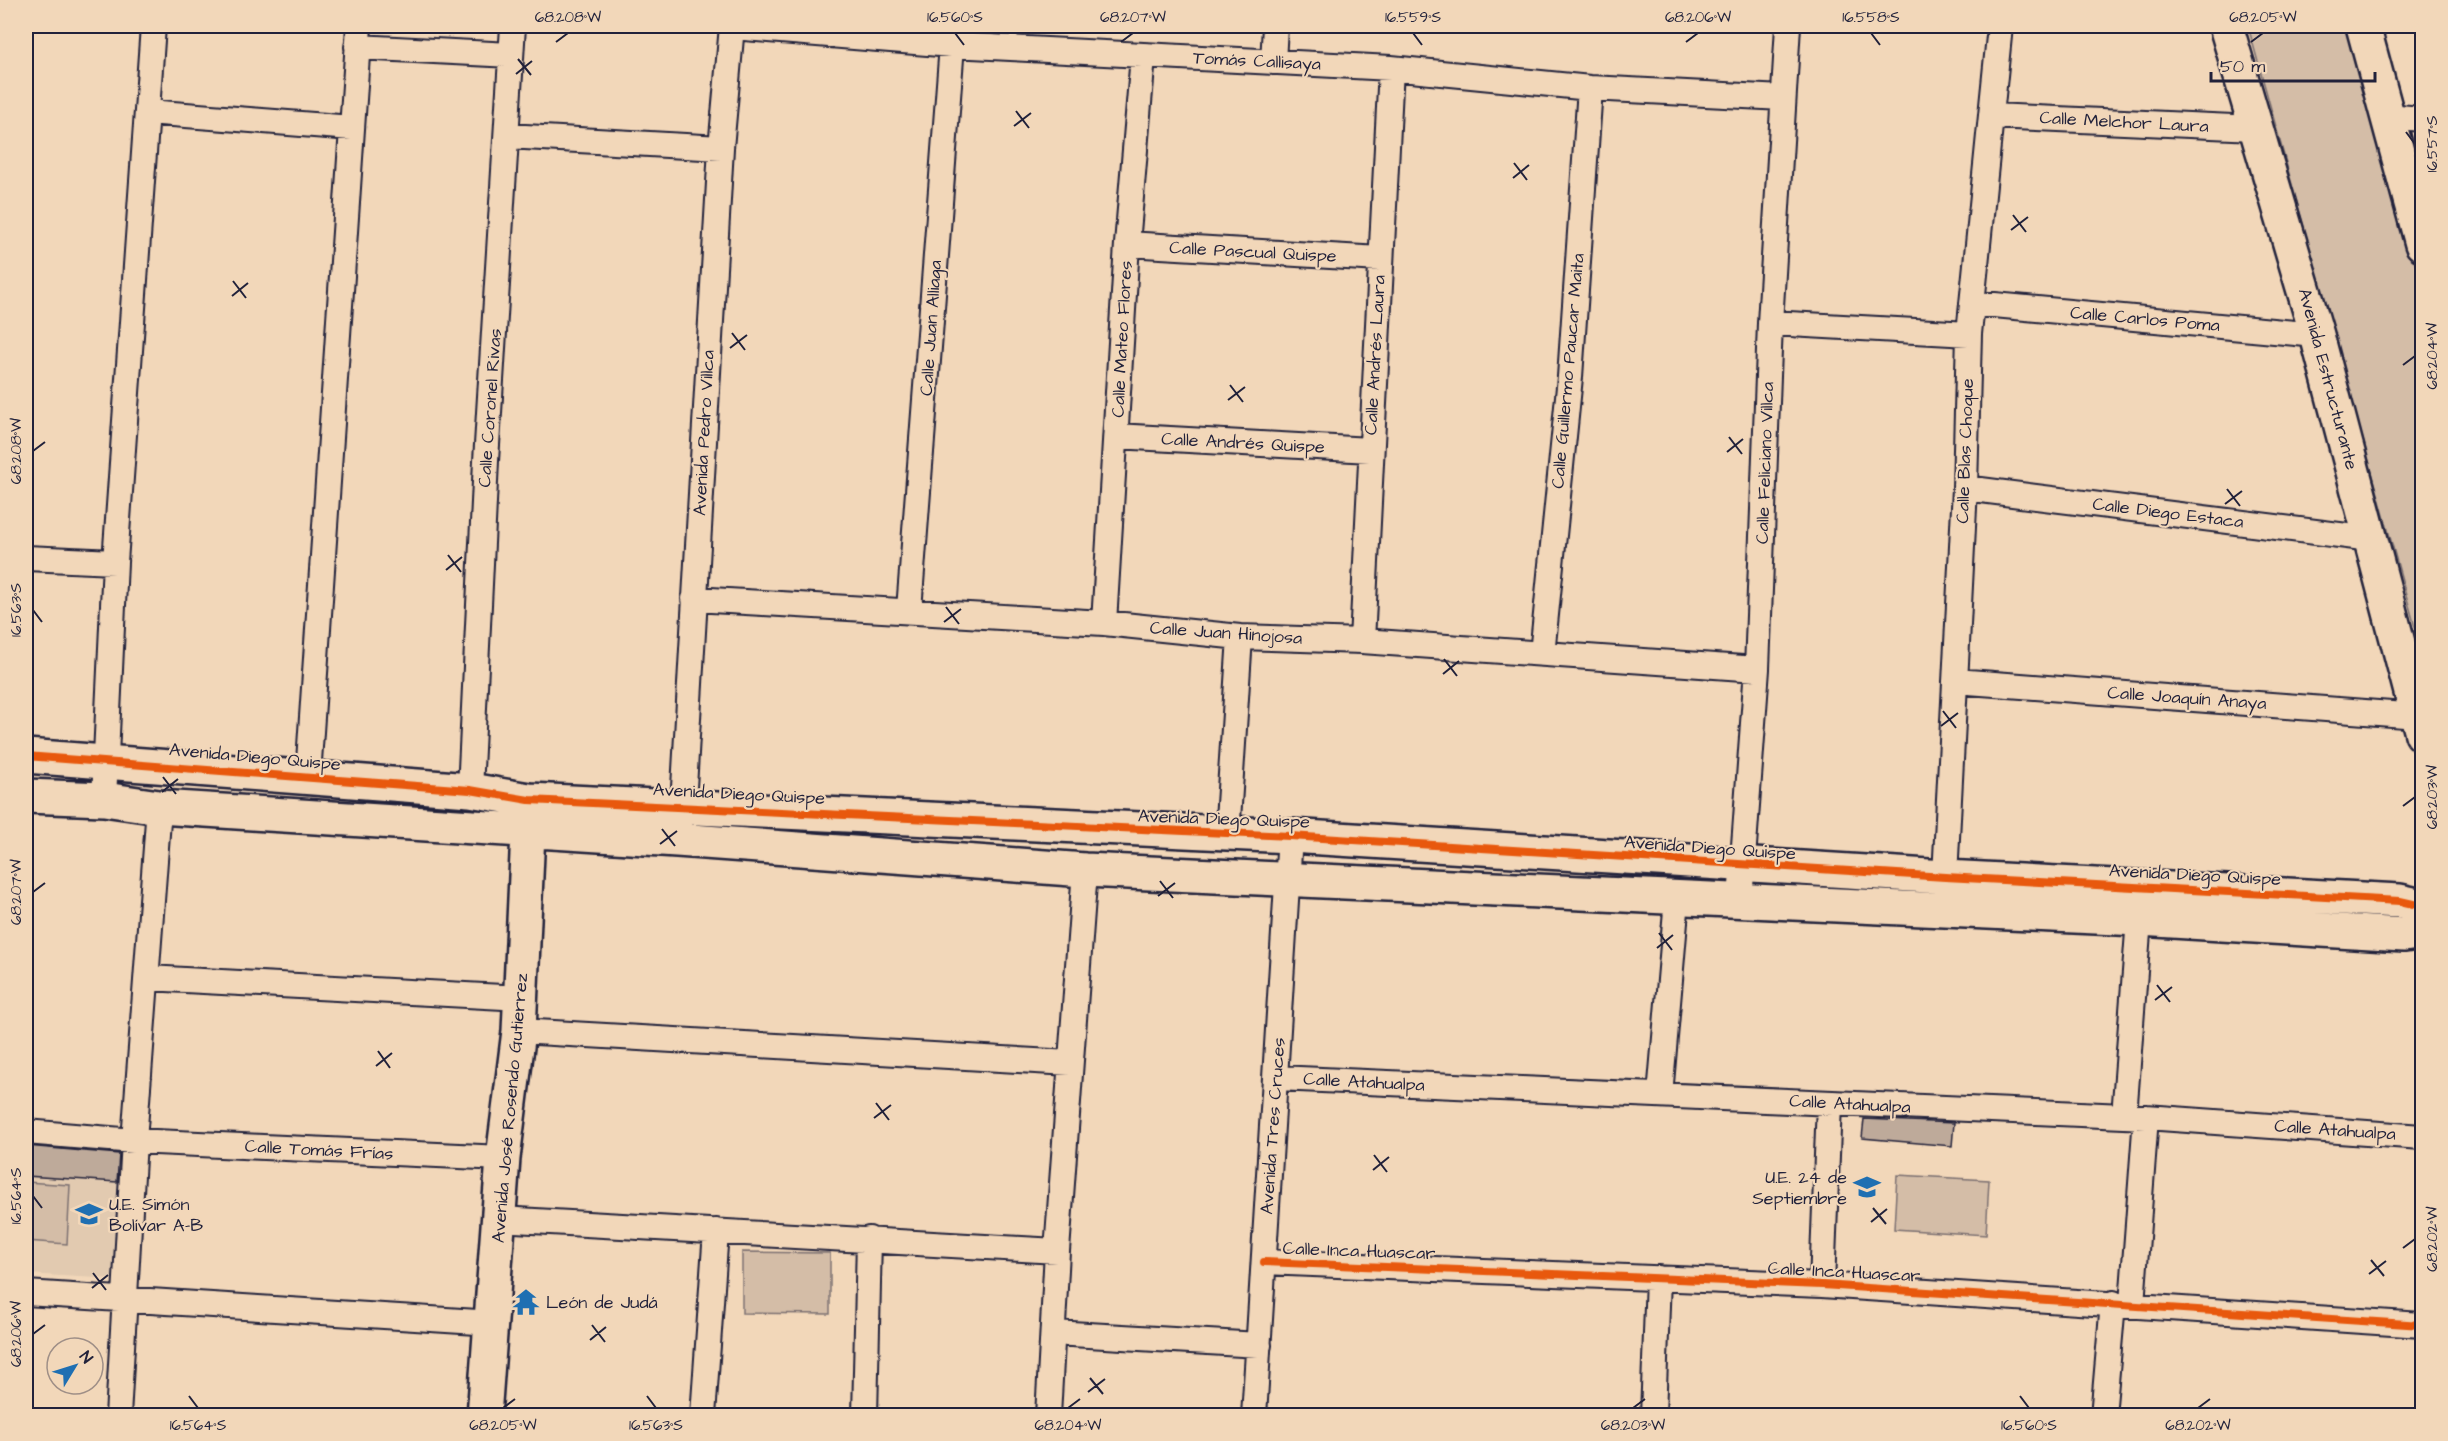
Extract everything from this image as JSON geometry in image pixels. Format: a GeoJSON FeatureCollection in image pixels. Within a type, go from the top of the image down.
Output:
{"type":"FeatureCollection","features":[{"type":"Feature","properties":{"kind":"street"},"geometry":{"type":"LineString","coordinates":[[104,799],[115,562],[153,26]]}},
{"type":"Feature","properties":{"kind":"street","name":"Calle Coronel Rivas"},"geometry":{"type":"LineString","coordinates":[[470,790],[486,461],[513,26]]}},
{"type":"Feature","properties":{"kind":"street","name":"Tomás Callisaya"},"geometry":{"type":"LineString","coordinates":[[732,26],[952,45],[1391,68],[1590,88],[1783,98]]}},
{"type":"Feature","properties":{"kind":"street","name":"Avenida Pedro Villca"},"geometry":{"type":"LineString","coordinates":[[677,840],[683,805],[721,148],[732,26]]}},
{"type":"Feature","properties":{"kind":"street"},"geometry":{"type":"LineString","coordinates":[[1273,62],[1275,26]]}},
{"type":"Feature","properties":{"kind":"street","name":"Calle Feliciano Villca"},"geometry":{"type":"LineString","coordinates":[[1740,900],[1757,669],[1770,323],[1788,26]]}},
{"type":"Feature","properties":{"kind":"street","name":"Calle Blas Choque"},"geometry":{"type":"LineString","coordinates":[[1945,877],[1965,488],[1969,334],[1993,116],[2000,26]]}},
{"type":"Feature","properties":{"kind":"street","name":"Avenida Estructurante"},"geometry":{"type":"LineString","coordinates":[[2226,26],[2318,335],[2420,725]]}},
{"type":"Feature","properties":{"kind":"street"},"geometry":{"type":"LineString","coordinates":[[2363,26],[2422,244]]}},
{"type":"Feature","properties":{"kind":"street"},"geometry":{"type":"LineString","coordinates":[[308,777],[358,36],[511,55]]}},
{"type":"Feature","properties":{"kind":"street","name":"Calle Juan Alliaga"},"geometry":{"type":"LineString","coordinates":[[909,610],[952,45]]}},
{"type":"Feature","properties":{"kind":"street","name":"Calle Mateo Flores"},"geometry":{"type":"LineString","coordinates":[[1104,623],[1127,244],[1143,56]]}},
{"type":"Feature","properties":{"kind":"street","name":"Calle Andrés Laura"},"geometry":{"type":"LineString","coordinates":[[1362,641],[1391,68]]}},
{"type":"Feature","properties":{"kind":"street","name":"Calle Guillermo Paucar Maita"},"geometry":{"type":"LineString","coordinates":[[1542,654],[1570,377],[1590,88]]}},
{"type":"Feature","properties":{"kind":"street"},"geometry":{"type":"LineString","coordinates":[[147,112],[352,128]]}},
{"type":"Feature","properties":{"kind":"street","name":"Calle Melchor Laura"},"geometry":{"type":"LineString","coordinates":[[1993,116],[2255,128]]}},
{"type":"Feature","properties":{"kind":"street"},"geometry":{"type":"LineString","coordinates":[[2386,116],[2422,119]]}},
{"type":"Feature","properties":{"kind":"street"},"geometry":{"type":"LineString","coordinates":[[507,136],[721,148]]}},
{"type":"Feature","properties":{"kind":"street","name":"Calle Pascual Quispe"},"geometry":{"type":"LineString","coordinates":[[1127,244],[1380,259]]}},
{"type":"Feature","properties":{"kind":"street","name":"Calle Carlos Poma"},"geometry":{"type":"LineString","coordinates":[[1973,303],[2318,335]]}},
{"type":"Feature","properties":{"kind":"street"},"geometry":{"type":"LineString","coordinates":[[1770,323],[1969,334]]}},
{"type":"Feature","properties":{"kind":"street","name":"Calle Andrés Quispe"},"geometry":{"type":"LineString","coordinates":[[1116,436],[1370,450]]}},
{"type":"Feature","properties":{"kind":"street","name":"Calle Diego Estaca"},"geometry":{"type":"LineString","coordinates":[[1965,488],[2371,539]]}},
{"type":"Feature","properties":{"kind":"street"},"geometry":{"type":"LineString","coordinates":[[26,558],[115,562]]}},
{"type":"Feature","properties":{"kind":"street","name":"Calle Juan Hinojosa"},"geometry":{"type":"LineString","coordinates":[[694,599],[909,610],[1104,623],[1240,637],[1362,641],[1757,669]]}},
{"type":"Feature","properties":{"kind":"street"},"geometry":{"type":"LineString","coordinates":[[1227,835],[1240,637]]}},
{"type":"Feature","properties":{"kind":"street","name":"Calle Joaquín Anaya"},"geometry":{"type":"LineString","coordinates":[[1955,681],[2420,725]]}},
{"type":"Feature","properties":{"kind":"street","name":"Avenida Diego Quispe"},"geometry":{"type":"LineString","coordinates":[[26,756],[106,760],[470,790],[529,815],[677,840],[1085,870],[2139,919],[2404,935],[2422,932]]}},
{"type":"Feature","properties":{"kind":"street","name":"Avenida Diego Quispe"},"geometry":{"type":"LineString","coordinates":[[26,796],[104,799],[159,807],[529,815],[683,805],[1227,835],[1290,836],[1945,877],[2400,901],[2422,906]]}},
{"type":"Feature","properties":{"kind":"street"},"geometry":{"type":"LineString","coordinates":[[118,1416],[134,1141],[159,807]]}},
{"type":"Feature","properties":{"kind":"street","name":"Avenida José Rosendo Gutierrez"},"geometry":{"type":"LineString","coordinates":[[484,1416],[493,1323],[503,1158],[519,1031],[529,815]]}},
{"type":"Feature","properties":{"kind":"street","name":"Avenida Tres Cruces"},"geometry":{"type":"LineString","coordinates":[[1254,1416],[1277,1078],[1290,836]]}},
{"type":"Feature","properties":{"kind":"street"},"geometry":{"type":"LineString","coordinates":[[1048,1416],[1057,1251],[1085,870]]}},
{"type":"Feature","properties":{"kind":"street"},"geometry":{"type":"LineString","coordinates":[[1660,1095],[1677,899]]}},
{"type":"Feature","properties":{"kind":"street"},"geometry":{"type":"LineString","coordinates":[[2103,1416],[2123,1304],[2135,1116],[2139,919]]}},
{"type":"Feature","properties":{"kind":"street"},"geometry":{"type":"LineString","coordinates":[[148,978],[521,998]]}},
{"type":"Feature","properties":{"kind":"street"},"geometry":{"type":"LineString","coordinates":[[519,1031],[1070,1063]]}},
{"type":"Feature","properties":{"kind":"street","name":"Calle Atahualpa"},"geometry":{"type":"LineString","coordinates":[[1277,1078],[2135,1116],[2422,1137]]}},
{"type":"Feature","properties":{"kind":"street"},"geometry":{"type":"LineString","coordinates":[[1822,1285],[1829,1102]]}},
{"type":"Feature","properties":{"kind":"street","name":"Calle Tomás Frías"},"geometry":{"type":"LineString","coordinates":[[26,1131],[134,1141],[503,1158]]}},
{"type":"Feature","properties":{"kind":"street"},"geometry":{"type":"LineString","coordinates":[[499,1219],[1057,1251]]}},
{"type":"Feature","properties":{"kind":"street"},"geometry":{"type":"LineString","coordinates":[[703,1416],[716,1230]]}},
{"type":"Feature","properties":{"kind":"street"},"geometry":{"type":"LineString","coordinates":[[865,1416],[869,1239]]}},
{"type":"Feature","properties":{"kind":"street","name":"Calle Inca Huascar"},"geometry":{"type":"LineString","coordinates":[[1264,1262],[1822,1285],[2422,1325]]}},
{"type":"Feature","properties":{"kind":"street"},"geometry":{"type":"LineString","coordinates":[[1653,1416],[1658,1278]]}},
{"type":"Feature","properties":{"kind":"street"},"geometry":{"type":"LineString","coordinates":[[26,1293],[493,1323]]}},
{"type":"Feature","properties":{"kind":"street"},"geometry":{"type":"LineString","coordinates":[[1054,1333],[1259,1345]]}},
{"type":"Feature","properties":{"kind":"shaded area"},"geometry":{"type":"Polygon","coordinates":[[[2248,26],[2349,26],[2422,288],[2422,652],[2248,26]]]}},
{"type":"Feature","properties":{"kind":"shaded area"},"geometry":{"type":"Polygon","coordinates":[[[26,1143],[125,1148],[115,1279],[26,1274],[26,1143]]]}},
{"type":"Feature","properties":{"kind":"shaded area"},"geometry":{"type":"Polygon","coordinates":[[[1897,1175],[1989,1180],[1986,1235],[1894,1229],[1897,1175]]]}},
{"type":"Feature","properties":{"kind":"shaded area"},"geometry":{"type":"Polygon","coordinates":[[[26,1182],[70,1185],[67,1244],[26,1241],[26,1182]]]}},
{"type":"Feature","properties":{"kind":"shaded area"},"geometry":{"type":"Polygon","coordinates":[[[742,1252],[830,1253],[830,1314],[742,1313],[742,1252]]]}},
{"type":"Feature","properties":{"kind":"building"},"geometry":{"type":"Polygon","coordinates":[[[1864,1119],[1954,1123],[1952,1146],[1862,1138],[1864,1119]]]}},
{"type":"Feature","properties":{"kind":"building"},"geometry":{"type":"Polygon","coordinates":[[[26,1146],[119,1154],[117,1182],[26,1176],[26,1146]]]}},
{"type":"Feature","properties":{"kind":"cycle path"},"geometry":{"type":"LineString","coordinates":[[26,756],[470,790],[529,800],[1290,836],[1945,877],[2400,901],[2422,906]]}},
{"type":"Feature","properties":{"kind":"cycle path"},"geometry":{"type":"LineString","coordinates":[[1264,1262],[1822,1285],[2422,1325]]}},
{"type":"Feature","properties":{"kind":"place","name":"U.E. 24 de Septiembre"},"geometry":{"type":"Point","coordinates":[1867,1187]}},
{"type":"Feature","properties":{"kind":"place","name":"U.E. Simón Bolívar A-B"},"geometry":{"type":"Point","coordinates":[89,1214]}},
{"type":"Feature","properties":{"kind":"place","name":"León de Judá"},"geometry":{"type":"Point","coordinates":[526,1302]}}]}
